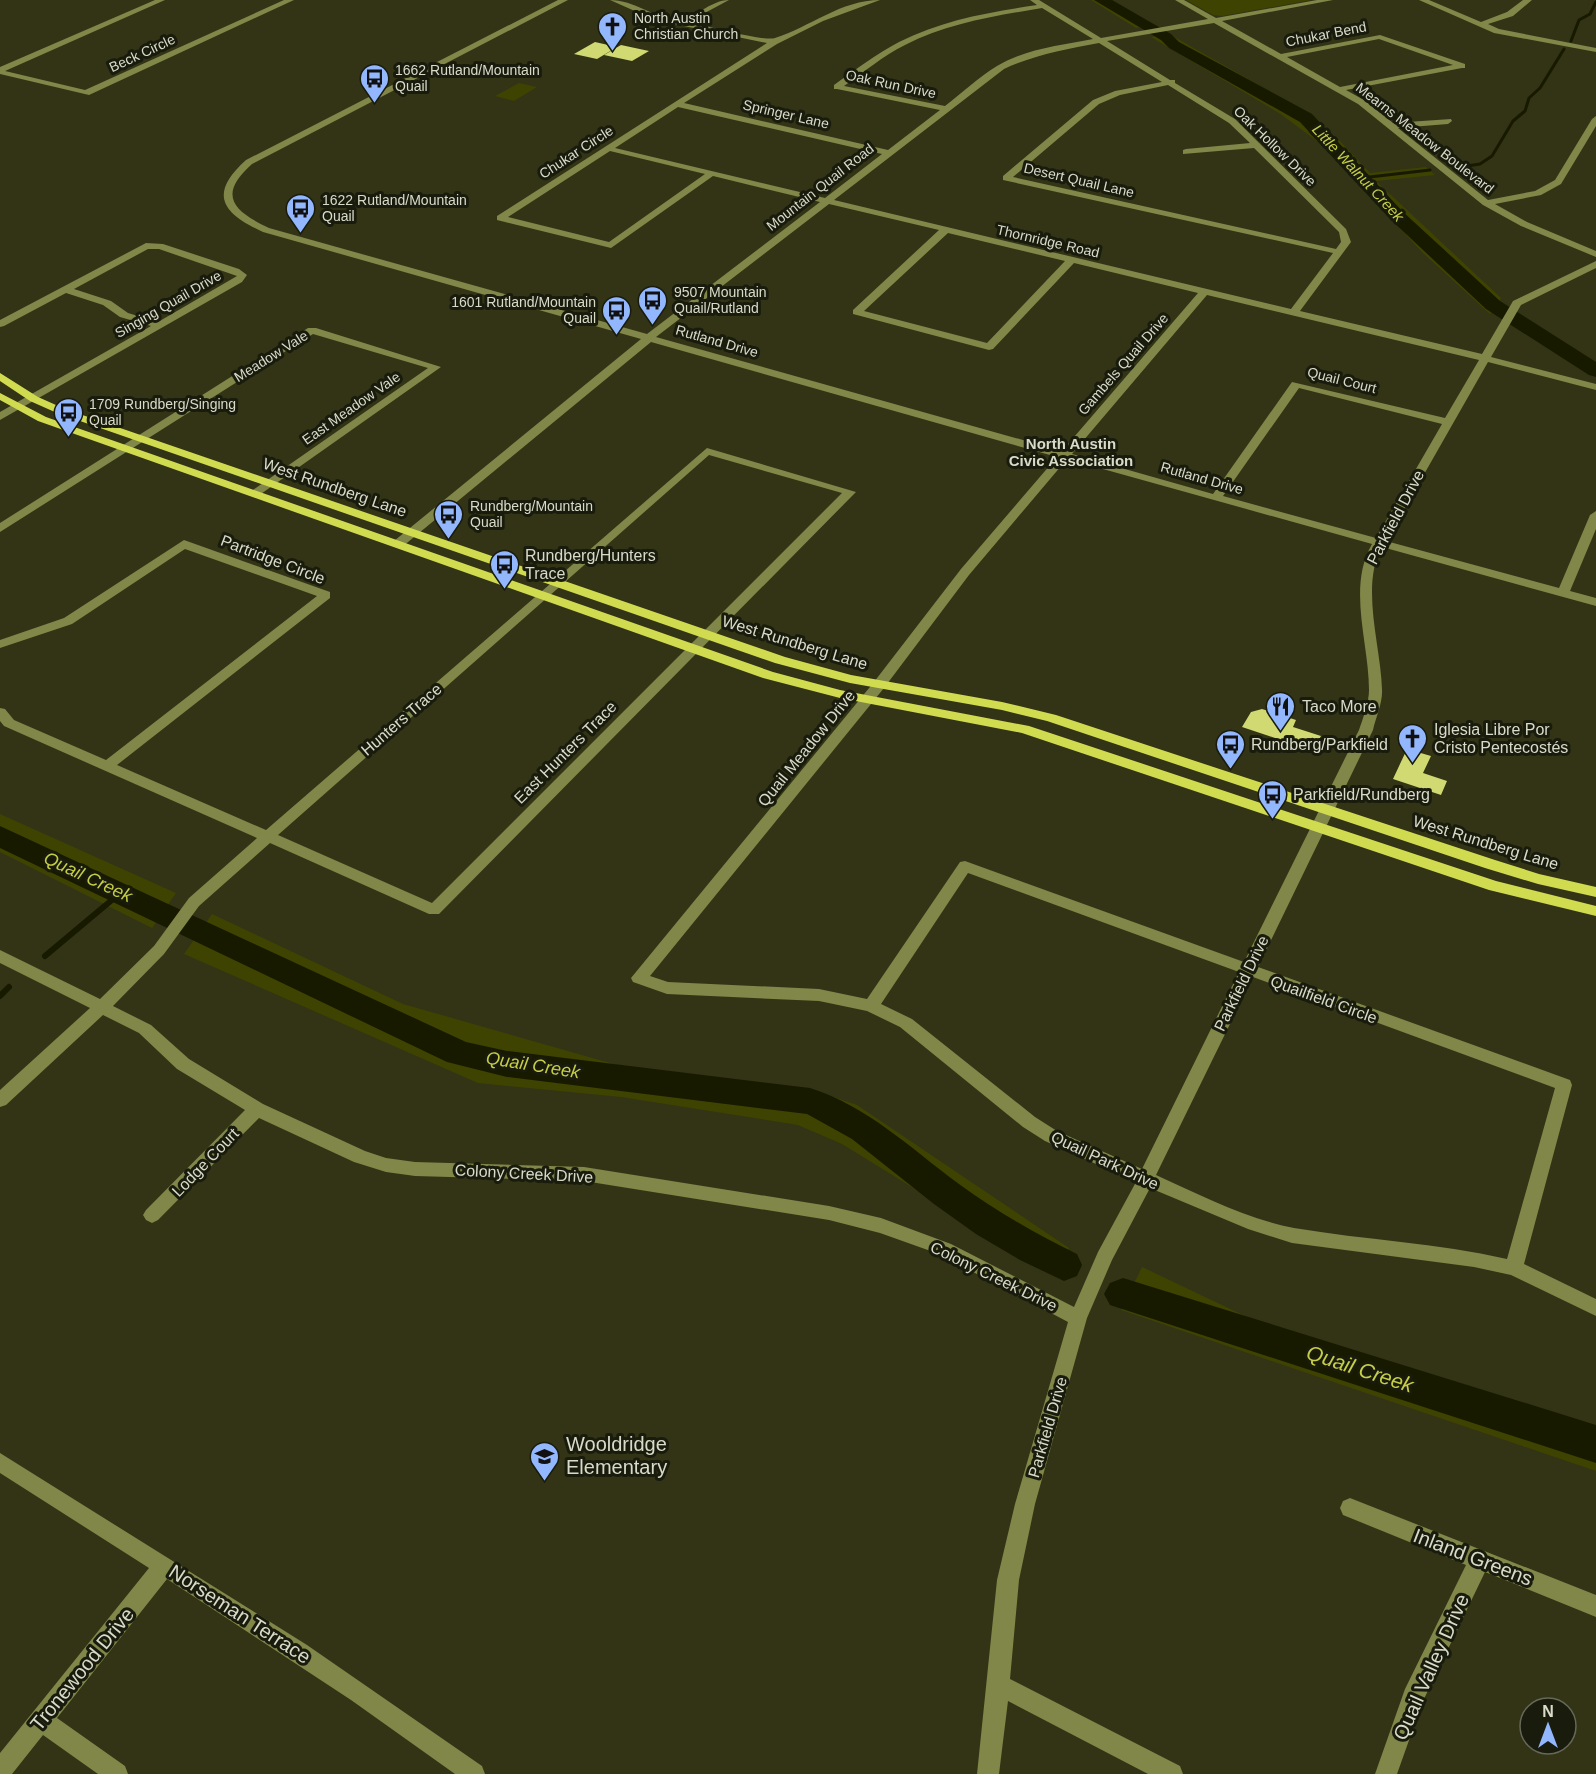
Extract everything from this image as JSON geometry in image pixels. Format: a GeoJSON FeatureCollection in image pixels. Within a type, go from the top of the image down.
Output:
{"type":"FeatureCollection","features":[{"type":"Feature","properties":{"kind":"main road","name":"West Rundberg Lane"},"geometry":{"type":"LineString","coordinates":[[0,376],[34,399],[140,439],[780,660],[879,685],[1002,706],[1072,724],[1323,818],[1494,886],[1596,911]]}},
{"type":"Feature","properties":{"kind":"main road","name":"West Rundberg Lane"},"geometry":{"type":"LineString","coordinates":[[0,396],[17,408],[126,449],[811,688],[998,723],[1538,879],[1596,892]]}},
{"type":"Feature","properties":{"kind":"main road"},"geometry":{"type":"LineString","coordinates":[[1062,741],[1072,724]]}},
{"type":"Feature","properties":{"kind":"street"},"geometry":{"type":"LineString","coordinates":[[0,71],[161,0]]}},
{"type":"Feature","properties":{"kind":"street","name":"Beck Circle"},"geometry":{"type":"LineString","coordinates":[[0,71],[86,93],[290,0]]}},
{"type":"Feature","properties":{"kind":"street","name":"Rutland Drive"},"geometry":{"type":"LineString","coordinates":[[564,0],[255,159],[234,176],[227,188],[226,200],[241,218],[266,230],[1216,498],[1596,602]]}},
{"type":"Feature","properties":{"kind":"street"},"geometry":{"type":"LineString","coordinates":[[614,0],[658,18],[774,42]]}},
{"type":"Feature","properties":{"kind":"street"},"geometry":{"type":"LineString","coordinates":[[681,23],[725,0]]}},
{"type":"Feature","properties":{"kind":"street","name":"Chukar Circle"},"geometry":{"type":"LineString","coordinates":[[711,174],[611,246],[500,218],[774,42],[820,20],[876,0]]}},
{"type":"Feature","properties":{"kind":"street","name":"Oak Hollow Drive"},"geometry":{"type":"LineString","coordinates":[[1034,0],[1172,82],[1232,121],[1343,231],[1346,242],[1339,252]]}},
{"type":"Feature","properties":{"kind":"street","name":"Mearns Meadow Boulevard"},"geometry":{"type":"LineString","coordinates":[[1179,0],[1340,89],[1392,126],[1462,186],[1486,203],[1524,224],[1596,254]]}},
{"type":"Feature","properties":{"kind":"street","name":"Mountain Quail Road"},"geometry":{"type":"LineString","coordinates":[[398,544],[650,338],[992,73],[1010,63],[1044,51],[1329,0]]}},
{"type":"Feature","properties":{"kind":"street"},"geometry":{"type":"LineString","coordinates":[[1424,0],[1479,25],[1517,36],[1596,50]]}},
{"type":"Feature","properties":{"kind":"street"},"geometry":{"type":"LineString","coordinates":[[1479,25],[1510,14],[1528,0]]}},
{"type":"Feature","properties":{"kind":"street","name":"Oak Run Drive"},"geometry":{"type":"LineString","coordinates":[[946,109],[837,87],[890,50],[923,34],[976,18],[1043,6]]}},
{"type":"Feature","properties":{"kind":"street","name":"Chukar Bend"},"geometry":{"type":"LineString","coordinates":[[1281,56],[1380,37],[1462,66],[1340,89]]}},
{"type":"Feature","properties":{"kind":"street","name":"Desert Quail Lane"},"geometry":{"type":"LineString","coordinates":[[1172,82],[1118,93],[1096,102],[1006,178],[1339,252]]}},
{"type":"Feature","properties":{"kind":"street","name":"Springer Lane"},"geometry":{"type":"LineString","coordinates":[[676,104],[889,153]]}},
{"type":"Feature","properties":{"kind":"street"},"geometry":{"type":"LineString","coordinates":[[1486,203],[1538,193],[1558,182],[1596,119]]}},
{"type":"Feature","properties":{"kind":"street"},"geometry":{"type":"LineString","coordinates":[[1392,126],[1448,121]]}},
{"type":"Feature","properties":{"kind":"street"},"geometry":{"type":"LineString","coordinates":[[1186,152],[1257,145]]}},
{"type":"Feature","properties":{"kind":"street","name":"Thornridge Road"},"geometry":{"type":"LineString","coordinates":[[606,148],[1484,358],[1596,387]]}},
{"type":"Feature","properties":{"kind":"street"},"geometry":{"type":"LineString","coordinates":[[945,230],[856,312],[989,347],[1071,260]]}},
{"type":"Feature","properties":{"kind":"street","name":"Singing Quail Drive"},"geometry":{"type":"LineString","coordinates":[[0,324],[150,245],[160,246],[241,274],[239,280],[0,417]]}},
{"type":"Feature","properties":{"kind":"street"},"geometry":{"type":"LineString","coordinates":[[1293,312],[1339,252]]}},
{"type":"Feature","properties":{"kind":"street","name":"Parkfield Drive"},"geometry":{"type":"LineString","coordinates":[[988,1774],[999,1685],[1008,1580],[1015,1544],[1078,1318],[1104,1258],[1146,1179],[1366,730],[1373,709],[1375,672],[1366,575],[1370,558],[1446,422],[1517,303],[1596,264]]}},
{"type":"Feature","properties":{"kind":"street"},"geometry":{"type":"LineString","coordinates":[[64,289],[107,303],[124,315],[160,326]]}},
{"type":"Feature","properties":{"kind":"street","name":"Gambels Quail Drive"},"geometry":{"type":"LineString","coordinates":[[1064,454],[1204,292]]}},
{"type":"Feature","properties":{"kind":"street","name":"Meadow Vale"},"geometry":{"type":"LineString","coordinates":[[0,528],[312,330],[436,367]]}},
{"type":"Feature","properties":{"kind":"street","name":"East Meadow Vale"},"geometry":{"type":"LineString","coordinates":[[254,494],[436,367]]}},
{"type":"Feature","properties":{"kind":"street","name":"Quail Court"},"geometry":{"type":"LineString","coordinates":[[1216,498],[1296,384],[1446,422]]}},
{"type":"Feature","properties":{"kind":"street","name":"Hunters Trace"},"geometry":{"type":"LineString","coordinates":[[0,1100],[102,1007],[161,948],[193,904],[707,452],[850,492]]}},
{"type":"Feature","properties":{"kind":"street","name":"Quail Meadow Drive"},"geometry":{"type":"LineString","coordinates":[[639,978],[879,685],[965,573],[1064,454]]}},
{"type":"Feature","properties":{"kind":"street","name":"East Hunters Trace"},"geometry":{"type":"LineString","coordinates":[[268,837],[434,910],[850,492]]}},
{"type":"Feature","properties":{"kind":"street"},"geometry":{"type":"LineString","coordinates":[[1563,593],[1596,515]]}},
{"type":"Feature","properties":{"kind":"street","name":"Partridge Circle"},"geometry":{"type":"LineString","coordinates":[[0,644],[68,621],[184,544],[326,595],[107,766]]}},
{"type":"Feature","properties":{"kind":"street"},"geometry":{"type":"LineString","coordinates":[[0,712],[9,723],[268,837]]}},
{"type":"Feature","properties":{"kind":"street","name":"Quailfield Circle"},"geometry":{"type":"LineString","coordinates":[[872,1006],[965,866],[1564,1085],[1514,1268]]}},
{"type":"Feature","properties":{"kind":"street","name":"Colony Creek Drive"},"geometry":{"type":"LineString","coordinates":[[0,956],[145,1029],[166,1045],[183,1064],[257,1109],[360,1157],[386,1165],[415,1169],[584,1174],[829,1213],[881,1226],[945,1250],[1078,1318]]}},
{"type":"Feature","properties":{"kind":"street","name":"Quail Park Drive"},"geometry":{"type":"LineString","coordinates":[[639,978],[667,988],[819,994],[872,1006],[913,1028],[1029,1122],[1051,1136],[1146,1179],[1254,1224],[1292,1235],[1474,1259],[1514,1268],[1596,1308]]}},
{"type":"Feature","properties":{"kind":"street","name":"Lodge Court"},"geometry":{"type":"LineString","coordinates":[[152,1215],[257,1109]]}},
{"type":"Feature","properties":{"kind":"street","name":"Norseman Terrace"},"geometry":{"type":"LineString","coordinates":[[0,1462],[396,1716],[474,1774]]}},
{"type":"Feature","properties":{"kind":"street","name":"Inland Greens"},"geometry":{"type":"LineString","coordinates":[[1350,1508],[1596,1606]]}},
{"type":"Feature","properties":{"kind":"street","name":"Quail Valley Drive"},"geometry":{"type":"LineString","coordinates":[[1386,1774],[1397,1736],[1413,1697],[1479,1561]]}},
{"type":"Feature","properties":{"kind":"street","name":"Tronewood Drive"},"geometry":{"type":"LineString","coordinates":[[0,1771],[164,1566]]}},
{"type":"Feature","properties":{"kind":"street"},"geometry":{"type":"LineString","coordinates":[[999,1685],[1172,1774]]}},
{"type":"Feature","properties":{"kind":"street"},"geometry":{"type":"LineString","coordinates":[[41,1720],[117,1774]]}},
{"type":"Feature","properties":{"kind":"shaded area"},"geometry":{"type":"Polygon","coordinates":[[[1091,0],[1110,0],[1153,25],[1136,28],[1091,0]]]}},
{"type":"Feature","properties":{"kind":"shaded area"},"geometry":{"type":"Polygon","coordinates":[[[1186,0],[1312,0],[1222,16],[1213,15],[1186,0]]]}},
{"type":"Feature","properties":{"kind":"shaded area"},"geometry":{"type":"Polygon","coordinates":[[[1169,34],[1308,113],[1340,141],[1370,173],[1426,167],[1435,175],[1376,181],[1501,298],[1490,314],[1423,253],[1321,144],[1279,113],[1151,37],[1169,34]]]}},
{"type":"Feature","properties":{"kind":"shaded area"},"geometry":{"type":"Polygon","coordinates":[[[519,83],[537,87],[514,101],[495,96],[519,83]]]}},
{"type":"Feature","properties":{"kind":"shaded area"},"geometry":{"type":"Polygon","coordinates":[[[0,814],[176,893],[152,928],[0,852],[0,814]]]}},
{"type":"Feature","properties":{"kind":"shaded area"},"geometry":{"type":"Polygon","coordinates":[[[212,914],[403,1004],[631,1069],[819,1092],[857,1105],[1069,1248],[1056,1276],[842,1144],[798,1125],[621,1097],[478,1083],[184,954],[212,914]]]}},
{"type":"Feature","properties":{"kind":"shaded area"},"geometry":{"type":"Polygon","coordinates":[[[1142,1267],[1266,1326],[1596,1425],[1596,1471],[1121,1310],[1142,1267]]]}},
{"type":"Feature","properties":{"kind":"building"},"geometry":{"type":"Polygon","coordinates":[[[595,42],[617,47],[597,59],[574,54],[595,42]]]}},
{"type":"Feature","properties":{"kind":"building"},"geometry":{"type":"Polygon","coordinates":[[[621,45],[649,51],[632,61],[604,55],[621,45]]]}},
{"type":"Feature","properties":{"kind":"building","name":"Taco More"},"geometry":{"type":"Polygon","coordinates":[[[1262,709],[1296,720],[1293,727],[1321,736],[1313,750],[1280,742],[1281,740],[1242,727],[1251,712],[1262,709]]]}},
{"type":"Feature","properties":{"kind":"building","name":"Iglesia Libre Por Cristo Pentecostés"},"geometry":{"type":"Polygon","coordinates":[[[1407,749],[1431,756],[1423,773],[1447,781],[1441,795],[1393,779],[1407,749]]]}},
{"type":"Feature","properties":{"kind":"waterway","name":"Little Walnut Creek"},"geometry":{"type":"LineString","coordinates":[[1101,0],[1166,37],[1174,45],[1306,118],[1396,215],[1493,305],[1596,371]]}},
{"type":"Feature","properties":{"kind":"waterway"},"geometry":{"type":"LineString","coordinates":[[1571,41],[1579,20],[1590,14],[1596,2]]}},
{"type":"Feature","properties":{"kind":"waterway"},"geometry":{"type":"LineString","coordinates":[[1454,168],[1480,164],[1492,156],[1513,121],[1525,111],[1529,98],[1540,88],[1564,49]]}},
{"type":"Feature","properties":{"kind":"waterway"},"geometry":{"type":"LineString","coordinates":[[1361,178],[1430,170]]}},
{"type":"Feature","properties":{"kind":"waterway","name":"Quail Creek"},"geometry":{"type":"LineString","coordinates":[[0,836],[459,1053],[507,1064],[810,1101],[847,1118],[864,1129],[974,1214],[1064,1265]]}},
{"type":"Feature","properties":{"kind":"waterway"},"geometry":{"type":"LineString","coordinates":[[45,956],[113,899],[126,895]]}},
{"type":"Feature","properties":{"kind":"waterway"},"geometry":{"type":"LineString","coordinates":[[0,996],[9,987]]}},
{"type":"Feature","properties":{"kind":"waterway","name":"Quail Creek"},"geometry":{"type":"LineString","coordinates":[[1123,1294],[1596,1444]]}},
{"type":"Feature","properties":{"kind":"place","name":"North Austin Christian Church"},"geometry":{"type":"Point","coordinates":[613,52]}},
{"type":"Feature","properties":{"kind":"place","name":"1662 Rutland/Mountain Quail"},"geometry":{"type":"Point","coordinates":[374,104]}},
{"type":"Feature","properties":{"kind":"place","name":"1622 Rutland/Mountain Quail"},"geometry":{"type":"Point","coordinates":[301,234]}},
{"type":"Feature","properties":{"kind":"place","name":"9507 Mountain Quail/Rutland"},"geometry":{"type":"Point","coordinates":[653,326]}},
{"type":"Feature","properties":{"kind":"place","name":"1601 Rutland/Mountain Quail"},"geometry":{"type":"Point","coordinates":[617,336]}},
{"type":"Feature","properties":{"kind":"place","name":"1709 Rundberg/Singing Quail"},"geometry":{"type":"Point","coordinates":[68,438]}},
{"type":"Feature","properties":{"kind":"place","name":"Rundberg/Mountain Quail"},"geometry":{"type":"Point","coordinates":[449,540]}},
{"type":"Feature","properties":{"kind":"place","name":"Rundberg/Hunters Trace"},"geometry":{"type":"Point","coordinates":[504,590]}},
{"type":"Feature","properties":{"kind":"place","name":"Taco More"},"geometry":{"type":"Point","coordinates":[1281,732]}},
{"type":"Feature","properties":{"kind":"place","name":"Iglesia Libre Por Cristo Pentecostés"},"geometry":{"type":"Point","coordinates":[1413,764]}},
{"type":"Feature","properties":{"kind":"place","name":"Rundberg/Parkfield"},"geometry":{"type":"Point","coordinates":[1230,770]}},
{"type":"Feature","properties":{"kind":"place","name":"Parkfield/Rundberg"},"geometry":{"type":"Point","coordinates":[1272,820]}},
{"type":"Feature","properties":{"kind":"place","name":"Wooldridge Elementary"},"geometry":{"type":"Point","coordinates":[545,1482]}},
{"type":"Feature","properties":{"kind":"district","name":"North Austin Civic Association"},"geometry":{"type":"Point","coordinates":[1071,452]}}]}
